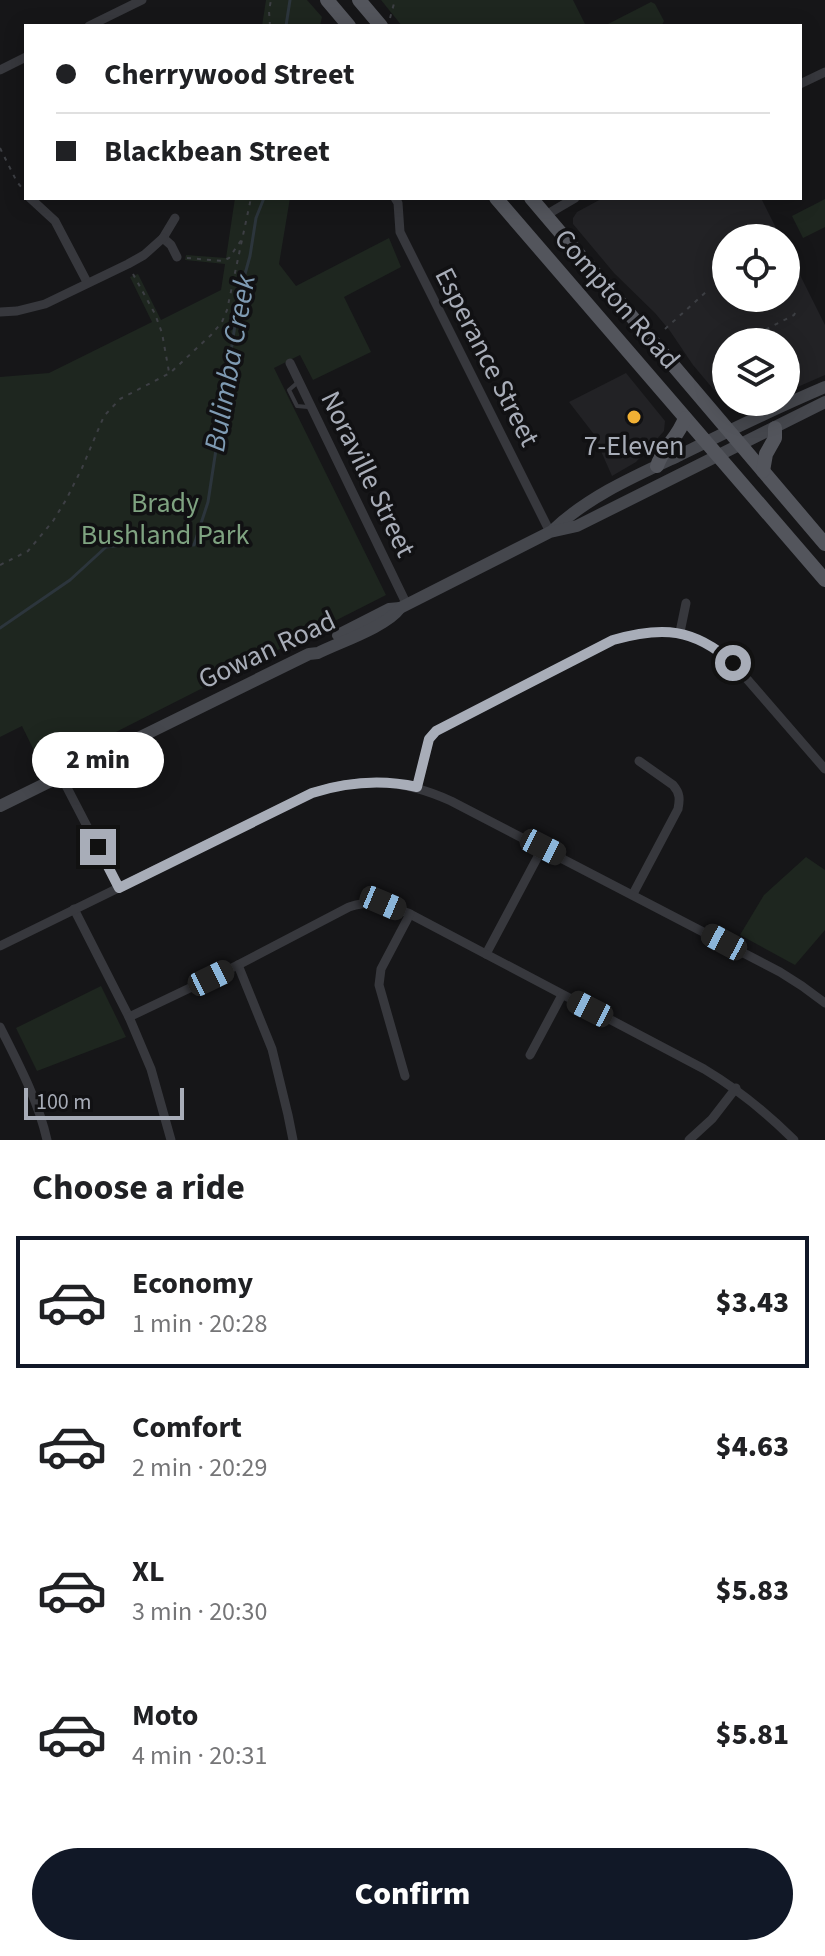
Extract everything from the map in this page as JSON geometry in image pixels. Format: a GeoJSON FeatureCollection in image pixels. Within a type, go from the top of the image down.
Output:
{"type":"FeatureCollection","features":[{"type":"Feature","properties":{"kind":"main road"},"geometry":{"type":"LineString","coordinates":[[327,0],[347,24]]}},
{"type":"Feature","properties":{"kind":"main road"},"geometry":{"type":"LineString","coordinates":[[359,0],[379,24]]}},
{"type":"Feature","properties":{"kind":"main road","name":"Compton Road"},"geometry":{"type":"LineString","coordinates":[[498,200],[825,580]]}},
{"type":"Feature","properties":{"kind":"main road","name":"Compton Road"},"geometry":{"type":"LineString","coordinates":[[533,200],[825,544]]}},
{"type":"Feature","properties":{"kind":"main road","name":"Gowan Road"},"geometry":{"type":"LineString","coordinates":[[550,532],[570,514],[602,494],[729,430],[825,387]]}},
{"type":"Feature","properties":{"kind":"main road","name":"Gowan Road"},"geometry":{"type":"LineString","coordinates":[[0,806],[309,654],[318,653],[380,624],[404,607],[550,532],[577,526],[825,402]]}},
{"type":"Feature","properties":{"kind":"main road"},"geometry":{"type":"LineString","coordinates":[[657,466],[661,454],[678,435],[685,418]]}},
{"type":"Feature","properties":{"kind":"main road"},"geometry":{"type":"LineString","coordinates":[[763,471],[766,454],[775,438],[775,428]]}},
{"type":"Feature","properties":{"kind":"street"},"geometry":{"type":"LineString","coordinates":[[93,24],[142,0]]}},
{"type":"Feature","properties":{"kind":"street"},"geometry":{"type":"LineString","coordinates":[[0,70],[24,58]]}},
{"type":"Feature","properties":{"kind":"street"},"geometry":{"type":"LineString","coordinates":[[802,83],[825,72]]}},
{"type":"Feature","properties":{"kind":"street"},"geometry":{"type":"LineString","coordinates":[[32,200],[55,221],[87,282]]}},
{"type":"Feature","properties":{"kind":"street","name":"Esperance Street"},"geometry":{"type":"LineString","coordinates":[[396,200],[400,232],[550,532]]}},
{"type":"Feature","properties":{"kind":"street"},"geometry":{"type":"LineString","coordinates":[[546,215],[572,200]]}},
{"type":"Feature","properties":{"kind":"street"},"geometry":{"type":"LineString","coordinates":[[0,312],[45,304],[128,264],[163,238],[175,218]]}},
{"type":"Feature","properties":{"kind":"street"},"geometry":{"type":"LineString","coordinates":[[163,238],[177,257]]}},
{"type":"Feature","properties":{"kind":"street","name":"Noraville Street"},"geometry":{"type":"LineString","coordinates":[[290,363],[404,607]]}},
{"type":"Feature","properties":{"kind":"street"},"geometry":{"type":"LineString","coordinates":[[680,632],[686,603]]}},
{"type":"Feature","properties":{"kind":"street"},"geometry":{"type":"LineString","coordinates":[[417,787],[429,739],[442,727],[613,640],[660,631],[680,632],[716,648],[733,663],[825,769]]}},
{"type":"Feature","properties":{"kind":"street"},"geometry":{"type":"LineString","coordinates":[[633,894],[678,809],[679,801],[677,789],[639,761]]}},
{"type":"Feature","properties":{"kind":"street"},"geometry":{"type":"LineString","coordinates":[[61,776],[119,888]]}},
{"type":"Feature","properties":{"kind":"street"},"geometry":{"type":"LineString","coordinates":[[0,946],[312,793],[329,787],[370,782],[403,784],[451,801],[543,847],[780,972],[825,1003]]}},
{"type":"Feature","properties":{"kind":"street"},"geometry":{"type":"LineString","coordinates":[[486,954],[543,847]]}},
{"type":"Feature","properties":{"kind":"street"},"geometry":{"type":"LineString","coordinates":[[129,1017],[349,907],[366,902],[383,903],[410,914],[704,1069],[736,1088],[769,1114],[794,1140]]}},
{"type":"Feature","properties":{"kind":"street"},"geometry":{"type":"LineString","coordinates":[[74,909],[129,1017],[151,1069],[171,1140]]}},
{"type":"Feature","properties":{"kind":"street"},"geometry":{"type":"LineString","coordinates":[[405,1076],[379,985],[381,969],[410,914]]}},
{"type":"Feature","properties":{"kind":"street"},"geometry":{"type":"LineString","coordinates":[[238,965],[272,1049],[293,1140]]}},
{"type":"Feature","properties":{"kind":"street"},"geometry":{"type":"LineString","coordinates":[[530,1055],[562,995]]}},
{"type":"Feature","properties":{"kind":"street"},"geometry":{"type":"LineString","coordinates":[[0,1027],[22,1071],[47,1140]]}},
{"type":"Feature","properties":{"kind":"street"},"geometry":{"type":"LineString","coordinates":[[689,1140],[712,1119],[736,1088]]}},
{"type":"Feature","properties":{"kind":"path"},"geometry":{"type":"LineString","coordinates":[[270,24],[271,0]]}},
{"type":"Feature","properties":{"kind":"path"},"geometry":{"type":"LineString","coordinates":[[389,24],[395,0]]}},
{"type":"Feature","properties":{"kind":"path"},"geometry":{"type":"LineString","coordinates":[[0,148],[24,191]]}},
{"type":"Feature","properties":{"kind":"path"},"geometry":{"type":"LineString","coordinates":[[0,565],[28,551],[53,521],[104,416],[120,399],[170,373],[222,322],[251,200]]}},
{"type":"Feature","properties":{"kind":"path"},"geometry":{"type":"LineString","coordinates":[[177,257],[223,261],[229,258],[243,239]]}},
{"type":"Feature","properties":{"kind":"path"},"geometry":{"type":"LineString","coordinates":[[128,264],[155,314],[170,373]]}},
{"type":"Feature","properties":{"kind":"path"},"geometry":{"type":"LineString","coordinates":[[665,329],[706,292]]}},
{"type":"Feature","properties":{"kind":"path"},"geometry":{"type":"LineString","coordinates":[[769,328],[796,312]]}},
{"type":"Feature","properties":{"kind":"shaded area"},"geometry":{"type":"Polygon","coordinates":[[[599,200],[762,200],[774,224],[712,224],[712,312],[800,312],[800,275],[825,325],[825,375],[800,386],[800,328],[712,328],[712,388],[655,313],[614,273],[573,224],[577,212],[599,200]]]}},
{"type":"Feature","properties":{"kind":"shaded area"},"geometry":{"type":"Polygon","coordinates":[[[626,373],[665,421],[664,431],[636,462],[612,476],[593,433],[569,402],[626,373]]]}},
{"type":"Feature","properties":{"kind":"green space"},"geometry":{"type":"Polygon","coordinates":[[[266,0],[307,0],[322,17],[320,24],[262,24],[266,0]]]}},
{"type":"Feature","properties":{"kind":"green space"},"geometry":{"type":"Polygon","coordinates":[[[381,0],[573,0],[585,24],[400,24],[381,0]]]}},
{"type":"Feature","properties":{"kind":"green space"},"geometry":{"type":"Polygon","coordinates":[[[651,2],[664,21],[662,24],[608,24],[651,2]]]}},
{"type":"Feature","properties":{"kind":"green space"},"geometry":{"type":"Polygon","coordinates":[[[825,199],[825,227],[803,238],[800,224],[796,224],[792,216],[825,199]]]}},
{"type":"Feature","properties":{"kind":"green space","name":"Brady Bushland Park"},"geometry":{"type":"Polygon","coordinates":[[[235,200],[290,200],[279,264],[296,286],[389,238],[401,267],[344,297],[371,352],[313,380],[300,355],[274,368],[386,595],[43,769],[22,726],[0,737],[0,377],[49,373],[152,322],[130,277],[138,274],[161,320],[221,290],[225,264],[185,260],[186,255],[226,258],[235,200]]]}},
{"type":"Feature","properties":{"kind":"green space"},"geometry":{"type":"Polygon","coordinates":[[[806,857],[825,870],[825,930],[795,965],[740,935],[764,895],[806,857]]]}},
{"type":"Feature","properties":{"kind":"green space"},"geometry":{"type":"Polygon","coordinates":[[[101,986],[126,1037],[37,1071],[16,1028],[101,986]]]}},
{"type":"Feature","properties":{"kind":"waterway","name":"Bulimba Creek"},"geometry":{"type":"LineString","coordinates":[[286,24],[290,0]]}},
{"type":"Feature","properties":{"kind":"waterway","name":"Bulimba Creek"},"geometry":{"type":"LineString","coordinates":[[0,628],[70,580],[106,547],[156,541],[194,545],[208,502],[240,292],[256,218],[263,200]]}},
{"type":"Feature","properties":{"kind":"place","name":"7-Eleven"},"geometry":{"type":"Point","coordinates":[634,417]}},
{"type":"Feature","properties":{"kind":"route"},"geometry":{"type":"LineString","coordinates":[[98,847],[119,888],[278,808],[329,787],[370,782],[417,787],[429,739],[436,731],[613,640],[637,633],[680,632],[696,637],[716,648],[733,663]]}}]}
